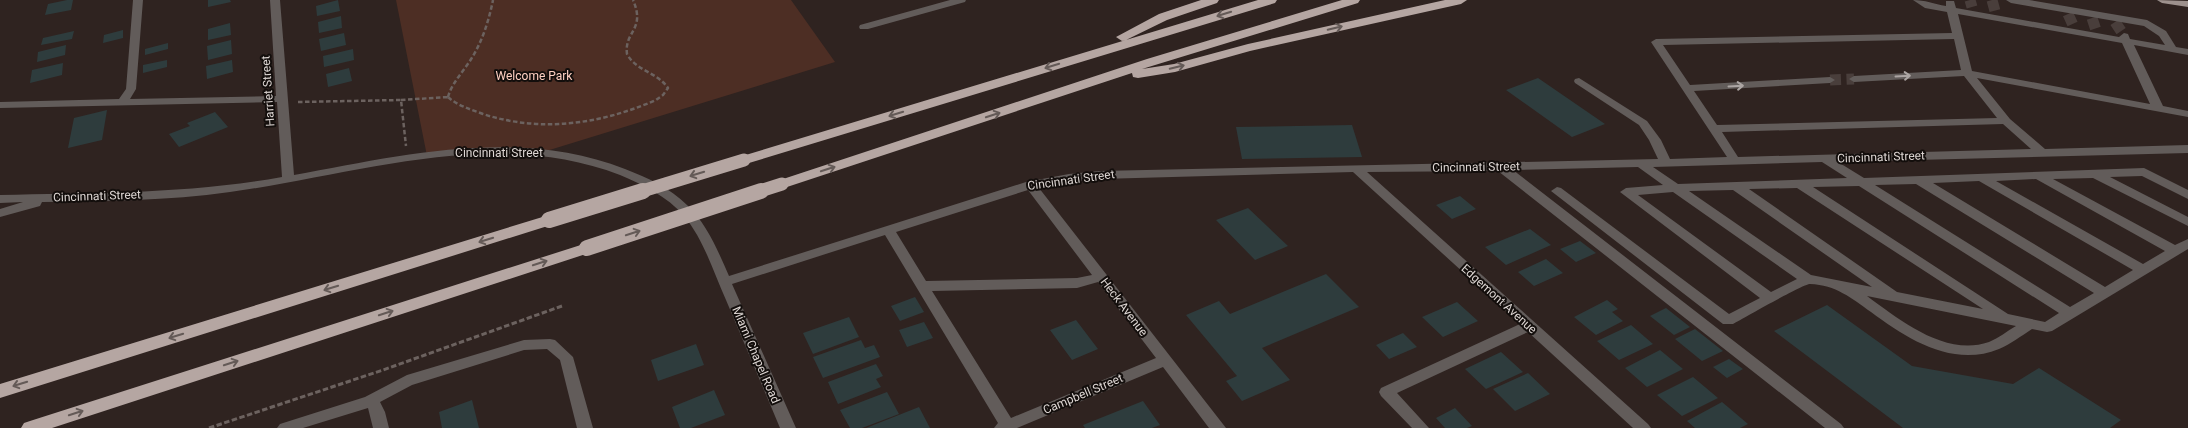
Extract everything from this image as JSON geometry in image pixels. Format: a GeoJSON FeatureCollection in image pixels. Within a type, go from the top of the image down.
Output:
{"type":"FeatureCollection","features":[{"type":"Feature","properties":{"kind":"highway"},"geometry":{"type":"LineString","coordinates":[[1082,57],[1163,16],[1213,0]]}},
{"type":"Feature","properties":{"kind":"highway"},"geometry":{"type":"LineString","coordinates":[[0,391],[744,160],[1271,0]]}},
{"type":"Feature","properties":{"kind":"highway"},"geometry":{"type":"LineString","coordinates":[[30,428],[587,248],[1160,59],[1354,0]]}},
{"type":"Feature","properties":{"kind":"highway"},"geometry":{"type":"LineString","coordinates":[[1095,81],[1175,68],[1276,42],[1461,0]]}},
{"type":"Feature","properties":{"kind":"main road"},"geometry":{"type":"LineString","coordinates":[[2162,0],[2188,4]]}},
{"type":"Feature","properties":{"kind":"street"},"geometry":{"type":"LineString","coordinates":[[123,102],[131,89],[138,0]]}},
{"type":"Feature","properties":{"kind":"street","name":"Harriet Street"},"geometry":{"type":"LineString","coordinates":[[275,0],[288,180]]}},
{"type":"Feature","properties":{"kind":"street"},"geometry":{"type":"LineString","coordinates":[[864,27],[961,0]]}},
{"type":"Feature","properties":{"kind":"street"},"geometry":{"type":"LineString","coordinates":[[1918,0],[1929,6],[1950,7],[2041,26],[2097,33],[2188,52]]}},
{"type":"Feature","properties":{"kind":"street"},"geometry":{"type":"LineString","coordinates":[[2011,0],[2032,2],[2068,12],[2114,20],[2147,23],[2168,38],[2172,49]]}},
{"type":"Feature","properties":{"kind":"street"},"geometry":{"type":"LineString","coordinates":[[2032,2],[2041,26]]}},
{"type":"Feature","properties":{"kind":"street"},"geometry":{"type":"LineString","coordinates":[[1950,7],[1967,72],[2006,120],[2042,153]]}},
{"type":"Feature","properties":{"kind":"street"},"geometry":{"type":"LineString","coordinates":[[1735,161],[1656,42],[1958,36]]}},
{"type":"Feature","properties":{"kind":"street"},"geometry":{"type":"LineString","coordinates":[[2125,38],[2158,108]]}},
{"type":"Feature","properties":{"kind":"street"},"geometry":{"type":"LineString","coordinates":[[1854,79],[1967,72],[2188,114]]}},
{"type":"Feature","properties":{"kind":"street"},"geometry":{"type":"LineString","coordinates":[[1687,88],[1830,80]]}},
{"type":"Feature","properties":{"kind":"street"},"geometry":{"type":"LineString","coordinates":[[1579,81],[1643,123],[1655,140],[1666,163]]}},
{"type":"Feature","properties":{"kind":"street"},"geometry":{"type":"LineString","coordinates":[[0,105],[283,99]]}},
{"type":"Feature","properties":{"kind":"street"},"geometry":{"type":"LineString","coordinates":[[1714,128],[2006,120]]}},
{"type":"Feature","properties":{"kind":"street","name":"Cincinnati Street"},"geometry":{"type":"LineString","coordinates":[[0,199],[186,192],[288,180],[408,160],[482,151],[543,152],[598,162],[626,172],[658,188],[687,212],[712,254],[725,282],[1030,185],[1069,178],[1116,174],[1641,164],[2188,149]]}},
{"type":"Feature","properties":{"kind":"street"},"geometry":{"type":"LineString","coordinates":[[1824,158],[2070,314]]}},
{"type":"Feature","properties":{"kind":"street"},"geometry":{"type":"LineString","coordinates":[[1641,164],[1806,278],[2047,327],[2188,243]]}},
{"type":"Feature","properties":{"kind":"street"},"geometry":{"type":"LineString","coordinates":[[1501,167],[1836,428]]}},
{"type":"Feature","properties":{"kind":"street","name":"Edgemont Avenue"},"geometry":{"type":"LineString","coordinates":[[1356,168],[1644,428]]}},
{"type":"Feature","properties":{"kind":"street"},"geometry":{"type":"LineString","coordinates":[[1770,298],[1626,192],[1676,188],[2144,172],[2188,195]]}},
{"type":"Feature","properties":{"kind":"street"},"geometry":{"type":"LineString","coordinates":[[2096,174],[2188,222]]}},
{"type":"Feature","properties":{"kind":"street"},"geometry":{"type":"LineString","coordinates":[[2038,176],[2175,251]]}},
{"type":"Feature","properties":{"kind":"street"},"geometry":{"type":"LineString","coordinates":[[1980,177],[2143,270]]}},
{"type":"Feature","properties":{"kind":"street"},"geometry":{"type":"LineString","coordinates":[[1919,179],[2105,293]]}},
{"type":"Feature","properties":{"kind":"street"},"geometry":{"type":"LineString","coordinates":[[1798,184],[2008,319]]}},
{"type":"Feature","properties":{"kind":"street","name":"Heck Avenue"},"geometry":{"type":"LineString","coordinates":[[1030,185],[1218,428]]}},
{"type":"Feature","properties":{"kind":"street"},"geometry":{"type":"LineString","coordinates":[[1736,186],[1895,297]]}},
{"type":"Feature","properties":{"kind":"street"},"geometry":{"type":"LineString","coordinates":[[1557,191],[1728,320],[1806,278]]}},
{"type":"Feature","properties":{"kind":"street"},"geometry":{"type":"LineString","coordinates":[[0,213],[57,197]]}},
{"type":"Feature","properties":{"kind":"street"},"geometry":{"type":"LineString","coordinates":[[888,230],[1006,427]]}},
{"type":"Feature","properties":{"kind":"street"},"geometry":{"type":"LineString","coordinates":[[922,286],[1077,283],[1101,276]]}},
{"type":"Feature","properties":{"kind":"street","name":"Miami Chapel Road"},"geometry":{"type":"LineString","coordinates":[[725,282],[788,428]]}},
{"type":"Feature","properties":{"kind":"street"},"geometry":{"type":"LineString","coordinates":[[1844,286],[1904,329],[1942,346],[1963,350],[1980,350],[1992,347],[2029,324]]}},
{"type":"Feature","properties":{"kind":"street"},"geometry":{"type":"LineString","coordinates":[[1421,428],[1386,392],[1530,326]]}},
{"type":"Feature","properties":{"kind":"street"},"geometry":{"type":"LineString","coordinates":[[285,428],[368,402],[407,381],[524,345],[550,344],[566,357],[585,428]]}},
{"type":"Feature","properties":{"kind":"street","name":"Campbell Street"},"geometry":{"type":"LineString","coordinates":[[1006,427],[1165,360]]}},
{"type":"Feature","properties":{"kind":"street"},"geometry":{"type":"LineString","coordinates":[[368,402],[374,404],[378,412],[380,428]]}},
{"type":"Feature","properties":{"kind":"path"},"geometry":{"type":"LineString","coordinates":[[448,97],[449,91],[469,64],[481,42],[493,0]]}},
{"type":"Feature","properties":{"kind":"path"},"geometry":{"type":"LineString","coordinates":[[283,99],[301,103],[433,100],[448,97],[461,106],[482,114],[526,124],[548,125],[614,116],[658,99],[668,88],[665,82],[638,67],[627,55],[626,49],[640,20],[639,10],[634,0]]}},
{"type":"Feature","properties":{"kind":"path"},"geometry":{"type":"LineString","coordinates":[[401,100],[408,160]]}},
{"type":"Feature","properties":{"kind":"path"},"geometry":{"type":"LineString","coordinates":[[209,428],[382,370],[562,306]]}},
{"type":"Feature","properties":{"kind":"green space","name":"Welcome Park"},"geometry":{"type":"Polygon","coordinates":[[[396,0],[791,0],[835,62],[543,152],[513,150],[427,156],[396,0]]]}},
{"type":"Feature","properties":{"kind":"building"},"geometry":{"type":"Polygon","coordinates":[[[73,0],[71,10],[45,15],[48,4],[73,0]]]}},
{"type":"Feature","properties":{"kind":"building"},"geometry":{"type":"Polygon","coordinates":[[[208,0],[230,0],[231,2],[208,7],[208,0]]]}},
{"type":"Feature","properties":{"kind":"building"},"geometry":{"type":"Polygon","coordinates":[[[338,0],[340,11],[317,16],[316,6],[338,0]]]}},
{"type":"Feature","properties":{"kind":"building"},"geometry":{"type":"Polygon","coordinates":[[[341,16],[342,28],[319,33],[318,22],[341,16]]]}},
{"type":"Feature","properties":{"kind":"building"},"geometry":{"type":"Polygon","coordinates":[[[230,23],[231,35],[208,40],[208,29],[230,23]]]}},
{"type":"Feature","properties":{"kind":"building"},"geometry":{"type":"Polygon","coordinates":[[[123,30],[123,38],[103,43],[104,35],[123,30]]]}},
{"type":"Feature","properties":{"kind":"building"},"geometry":{"type":"Polygon","coordinates":[[[74,31],[72,39],[41,45],[43,38],[74,31]]]}},
{"type":"Feature","properties":{"kind":"building"},"geometry":{"type":"Polygon","coordinates":[[[344,33],[346,45],[321,51],[319,39],[344,33]]]}},
{"type":"Feature","properties":{"kind":"building"},"geometry":{"type":"Polygon","coordinates":[[[231,40],[232,54],[208,60],[207,46],[231,40]]]}},
{"type":"Feature","properties":{"kind":"building"},"geometry":{"type":"Polygon","coordinates":[[[168,43],[168,49],[145,55],[145,49],[168,43]]]}},
{"type":"Feature","properties":{"kind":"building"},"geometry":{"type":"Polygon","coordinates":[[[66,45],[65,55],[37,62],[38,52],[66,45]]]}},
{"type":"Feature","properties":{"kind":"building"},"geometry":{"type":"Polygon","coordinates":[[[353,49],[354,60],[324,67],[323,56],[353,49]]]}},
{"type":"Feature","properties":{"kind":"building"},"geometry":{"type":"Polygon","coordinates":[[[167,60],[167,67],[143,73],[143,65],[167,60]]]}},
{"type":"Feature","properties":{"kind":"building"},"geometry":{"type":"Polygon","coordinates":[[[232,60],[233,72],[207,79],[206,66],[232,60]]]}},
{"type":"Feature","properties":{"kind":"building"},"geometry":{"type":"Polygon","coordinates":[[[63,63],[62,75],[30,83],[32,70],[63,63]]]}},
{"type":"Feature","properties":{"kind":"building"},"geometry":{"type":"Polygon","coordinates":[[[349,68],[352,81],[328,87],[326,74],[349,68]]]}},
{"type":"Feature","properties":{"kind":"building"},"geometry":{"type":"Polygon","coordinates":[[[1538,78],[1605,124],[1572,137],[1506,90],[1538,78]]]}},
{"type":"Feature","properties":{"kind":"building"},"geometry":{"type":"Polygon","coordinates":[[[107,110],[102,140],[68,148],[74,118],[107,110]]]}},
{"type":"Feature","properties":{"kind":"building"},"geometry":{"type":"Polygon","coordinates":[[[215,112],[228,127],[179,147],[169,134],[190,126],[187,123],[215,112]]]}},
{"type":"Feature","properties":{"kind":"building"},"geometry":{"type":"Polygon","coordinates":[[[1352,125],[1362,157],[1242,159],[1236,127],[1352,125]]]}},
{"type":"Feature","properties":{"kind":"building"},"geometry":{"type":"Polygon","coordinates":[[[1460,196],[1476,209],[1452,219],[1436,205],[1460,196]]]}},
{"type":"Feature","properties":{"kind":"building"},"geometry":{"type":"Polygon","coordinates":[[[1248,208],[1288,246],[1255,260],[1216,220],[1248,208]]]}},
{"type":"Feature","properties":{"kind":"building"},"geometry":{"type":"Polygon","coordinates":[[[1530,229],[1551,245],[1506,265],[1485,247],[1530,229]]]}},
{"type":"Feature","properties":{"kind":"building"},"geometry":{"type":"Polygon","coordinates":[[[1580,241],[1596,253],[1576,262],[1560,249],[1580,241]]]}},
{"type":"Feature","properties":{"kind":"building"},"geometry":{"type":"Polygon","coordinates":[[[1546,259],[1563,273],[1534,286],[1518,272],[1546,259]]]}},
{"type":"Feature","properties":{"kind":"building"},"geometry":{"type":"Polygon","coordinates":[[[1326,274],[1359,307],[1262,348],[1290,380],[1242,401],[1226,381],[1237,376],[1186,315],[1219,301],[1230,314],[1326,274]]]}},
{"type":"Feature","properties":{"kind":"building"},"geometry":{"type":"Polygon","coordinates":[[[915,297],[924,312],[900,321],[891,306],[915,297]]]}},
{"type":"Feature","properties":{"kind":"building"},"geometry":{"type":"Polygon","coordinates":[[[1607,300],[1618,309],[1612,312],[1623,321],[1596,335],[1574,317],[1607,300]]]}},
{"type":"Feature","properties":{"kind":"building"},"geometry":{"type":"Polygon","coordinates":[[[1457,302],[1478,321],[1443,337],[1422,317],[1457,302]]]}},
{"type":"Feature","properties":{"kind":"building"},"geometry":{"type":"Polygon","coordinates":[[[1827,305],[1912,366],[2013,384],[2039,368],[2121,420],[2110,428],[1903,428],[1774,331],[1827,305]]]}},
{"type":"Feature","properties":{"kind":"building"},"geometry":{"type":"Polygon","coordinates":[[[1666,308],[1690,327],[1674,335],[1650,316],[1666,308]]]}},
{"type":"Feature","properties":{"kind":"building"},"geometry":{"type":"Polygon","coordinates":[[[849,317],[859,337],[813,354],[803,333],[849,317]]]}},
{"type":"Feature","properties":{"kind":"building"},"geometry":{"type":"Polygon","coordinates":[[[1076,320],[1098,349],[1072,360],[1050,330],[1076,320]]]}},
{"type":"Feature","properties":{"kind":"building"},"geometry":{"type":"Polygon","coordinates":[[[924,322],[933,338],[907,347],[899,330],[924,322]]]}},
{"type":"Feature","properties":{"kind":"building"},"geometry":{"type":"Polygon","coordinates":[[[1631,325],[1653,344],[1619,360],[1597,341],[1631,325]]]}},
{"type":"Feature","properties":{"kind":"building"},"geometry":{"type":"Polygon","coordinates":[[[1695,329],[1723,351],[1702,361],[1675,339],[1695,329]]]}},
{"type":"Feature","properties":{"kind":"building"},"geometry":{"type":"Polygon","coordinates":[[[1403,333],[1417,347],[1389,359],[1376,345],[1403,333]]]}},
{"type":"Feature","properties":{"kind":"building"},"geometry":{"type":"Polygon","coordinates":[[[861,340],[865,348],[874,345],[880,357],[823,378],[813,357],[861,340]]]}},
{"type":"Feature","properties":{"kind":"building"},"geometry":{"type":"Polygon","coordinates":[[[696,344],[704,365],[658,381],[651,360],[696,344]]]}},
{"type":"Feature","properties":{"kind":"building"},"geometry":{"type":"Polygon","coordinates":[[[1660,350],[1683,369],[1647,387],[1625,368],[1660,350]]]}},
{"type":"Feature","properties":{"kind":"building"},"geometry":{"type":"Polygon","coordinates":[[[1501,352],[1523,372],[1486,389],[1465,369],[1501,352]]]}},
{"type":"Feature","properties":{"kind":"building"},"geometry":{"type":"Polygon","coordinates":[[[1729,359],[1743,369],[1727,378],[1713,367],[1729,359]]]}},
{"type":"Feature","properties":{"kind":"building"},"geometry":{"type":"Polygon","coordinates":[[[876,364],[883,376],[876,379],[881,387],[838,404],[828,382],[876,364]]]}},
{"type":"Feature","properties":{"kind":"building"},"geometry":{"type":"Polygon","coordinates":[[[1528,373],[1550,394],[1515,411],[1493,389],[1528,373]]]}},
{"type":"Feature","properties":{"kind":"building"},"geometry":{"type":"Polygon","coordinates":[[[1693,377],[1718,398],[1682,416],[1657,395],[1693,377]]]}},
{"type":"Feature","properties":{"kind":"building"},"geometry":{"type":"Polygon","coordinates":[[[714,390],[725,415],[691,428],[680,428],[672,407],[714,390]]]}},
{"type":"Feature","properties":{"kind":"building"},"geometry":{"type":"Polygon","coordinates":[[[887,392],[899,414],[862,428],[850,428],[840,410],[887,392]]]}},
{"type":"Feature","properties":{"kind":"building"},"geometry":{"type":"Polygon","coordinates":[[[472,400],[479,428],[442,428],[439,412],[472,400]]]}},
{"type":"Feature","properties":{"kind":"building"},"geometry":{"type":"Polygon","coordinates":[[[1143,401],[1160,425],[1152,428],[1085,428],[1083,425],[1143,401]]]}},
{"type":"Feature","properties":{"kind":"building"},"geometry":{"type":"Polygon","coordinates":[[[1722,402],[1748,424],[1740,428],[1695,428],[1687,421],[1722,402]]]}},
{"type":"Feature","properties":{"kind":"building"},"geometry":{"type":"Polygon","coordinates":[[[919,407],[930,428],[866,428],[919,407]]]}},
{"type":"Feature","properties":{"kind":"building"},"geometry":{"type":"Polygon","coordinates":[[[1455,408],[1472,426],[1467,428],[1445,428],[1436,418],[1455,408]]]}},
{"type":"Feature","properties":{"kind":"tunnel"},"geometry":{"type":"LineString","coordinates":[[1970,0],[1972,7]]}},
{"type":"Feature","properties":{"kind":"tunnel"},"geometry":{"type":"LineString","coordinates":[[1992,0],[1995,11]]}},
{"type":"Feature","properties":{"kind":"tunnel"},"geometry":{"type":"LineString","coordinates":[[2068,14],[2073,25]]}},
{"type":"Feature","properties":{"kind":"tunnel"},"geometry":{"type":"LineString","coordinates":[[2092,18],[2096,30]]}},
{"type":"Feature","properties":{"kind":"tunnel"},"geometry":{"type":"LineString","coordinates":[[2115,22],[2123,34]]}},
{"type":"Feature","properties":{"kind":"tunnel"},"geometry":{"type":"LineString","coordinates":[[1830,80],[1854,79]]}}]}
